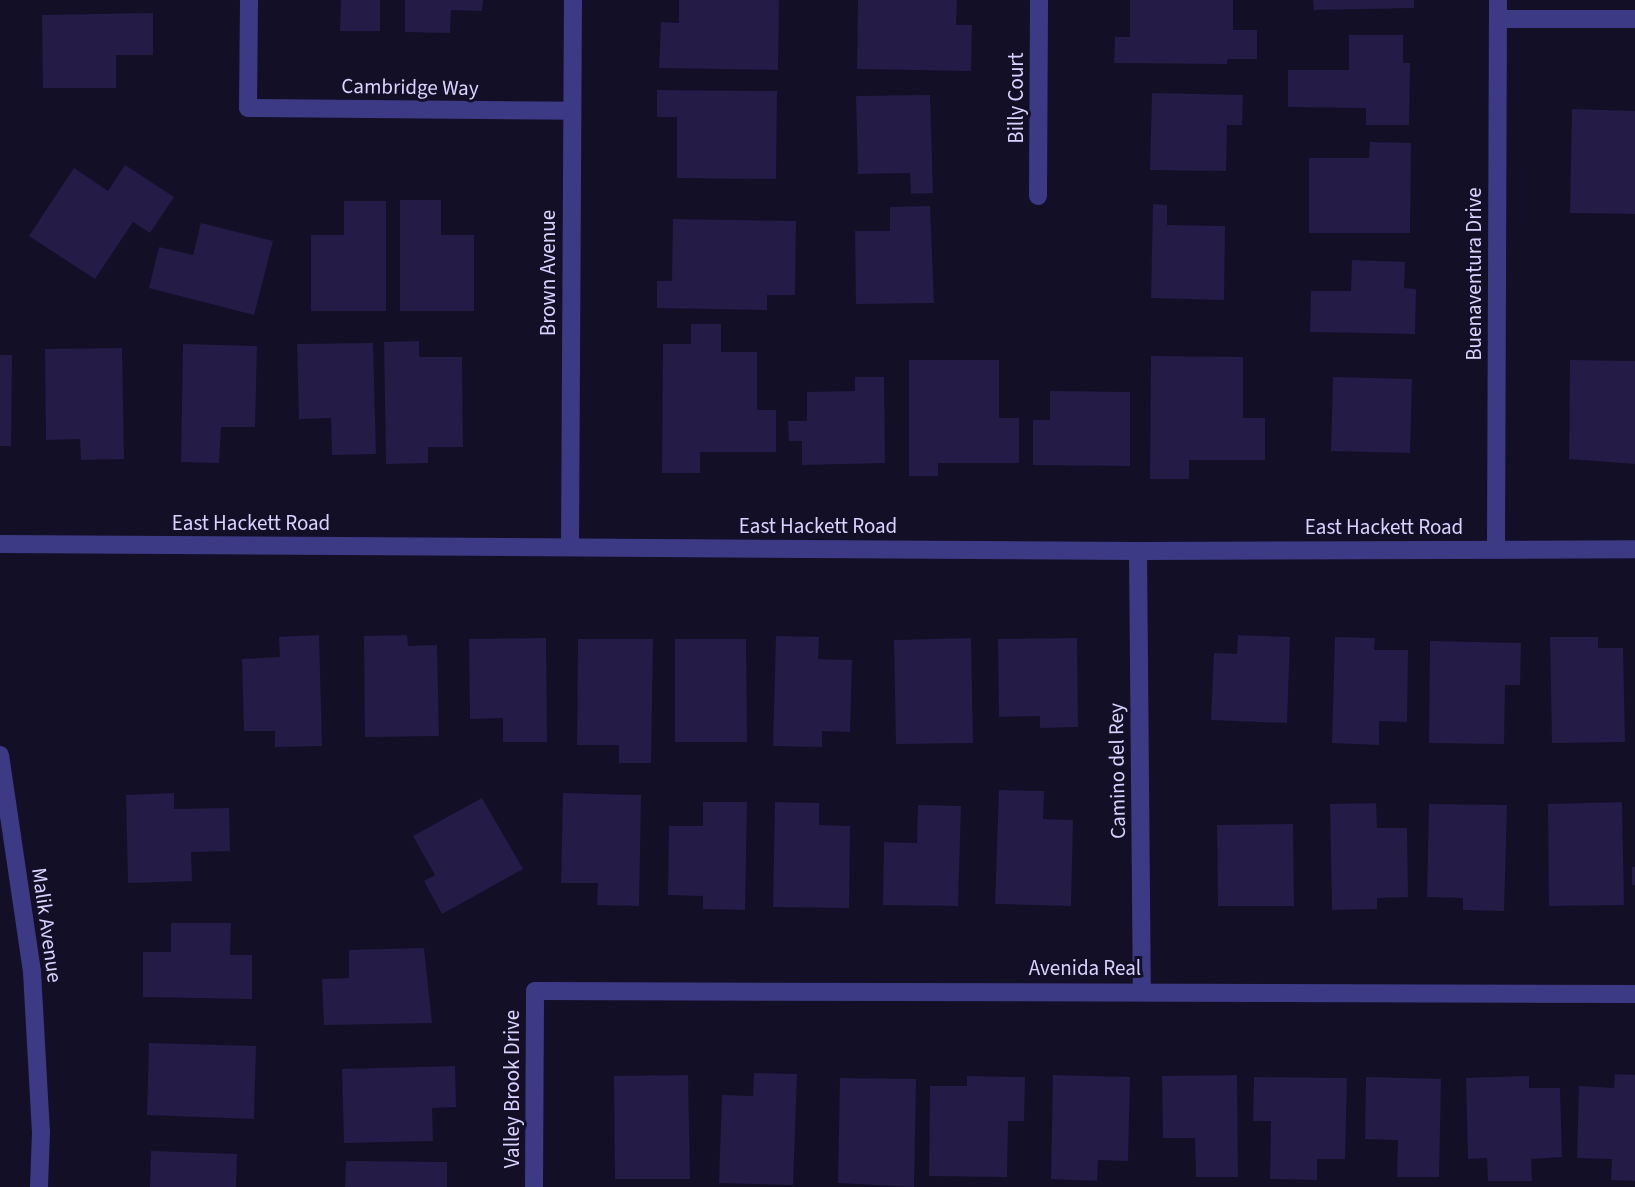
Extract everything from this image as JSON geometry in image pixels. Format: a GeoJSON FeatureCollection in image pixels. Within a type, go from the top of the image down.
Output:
{"type":"FeatureCollection","features":[{"type":"Feature","properties":{"kind":"street","name":"Cambridge Way"},"geometry":{"type":"LineString","coordinates":[[249,0],[248,108],[572,111]]}},
{"type":"Feature","properties":{"kind":"street","name":"Brown Avenue"},"geometry":{"type":"LineString","coordinates":[[570,547],[573,0]]}},
{"type":"Feature","properties":{"kind":"street","name":"Billy Court"},"geometry":{"type":"LineString","coordinates":[[1038,196],[1039,0]]}},
{"type":"Feature","properties":{"kind":"street","name":"Buenaventura Drive"},"geometry":{"type":"LineString","coordinates":[[1496,549],[1498,0]]}},
{"type":"Feature","properties":{"kind":"street"},"geometry":{"type":"LineString","coordinates":[[1498,19],[1635,19]]}},
{"type":"Feature","properties":{"kind":"street","name":"East Hackett Road"},"geometry":{"type":"LineString","coordinates":[[0,544],[1138,551],[1635,549]]}},
{"type":"Feature","properties":{"kind":"street","name":"Camino del Rey"},"geometry":{"type":"LineString","coordinates":[[1138,551],[1142,990]]}},
{"type":"Feature","properties":{"kind":"street","name":"Malik Avenue"},"geometry":{"type":"LineString","coordinates":[[0,754],[32,972],[41,1132],[39,1187]]}},
{"type":"Feature","properties":{"kind":"street","name":"Avenida Real"},"geometry":{"type":"LineString","coordinates":[[536,990],[1142,990],[1635,994]]}},
{"type":"Feature","properties":{"kind":"street","name":"Valley Brook Drive"},"geometry":{"type":"LineString","coordinates":[[534,1187],[536,990]]}},
{"type":"Feature","properties":{"kind":"building"},"geometry":{"type":"Polygon","coordinates":[[[341,0],[380,0],[380,31],[340,31],[341,0]]]}},
{"type":"Feature","properties":{"kind":"building"},"geometry":{"type":"Polygon","coordinates":[[[405,0],[483,0],[482,11],[451,10],[450,33],[405,32],[405,0]]]}},
{"type":"Feature","properties":{"kind":"building"},"geometry":{"type":"Polygon","coordinates":[[[679,0],[779,0],[778,70],[659,68],[661,22],[679,23],[679,0]]]}},
{"type":"Feature","properties":{"kind":"building"},"geometry":{"type":"Polygon","coordinates":[[[858,0],[957,0],[956,25],[972,25],[971,71],[857,69],[858,0]]]}},
{"type":"Feature","properties":{"kind":"building"},"geometry":{"type":"Polygon","coordinates":[[[1130,0],[1233,0],[1233,30],[1257,30],[1257,59],[1227,59],[1227,64],[1114,63],[1115,37],[1130,37],[1130,0]]]}},
{"type":"Feature","properties":{"kind":"building"},"geometry":{"type":"Polygon","coordinates":[[[1313,0],[1414,0],[1414,8],[1314,10],[1313,0]]]}},
{"type":"Feature","properties":{"kind":"building"},"geometry":{"type":"Polygon","coordinates":[[[153,13],[153,55],[116,55],[116,88],[43,88],[42,15],[153,13]]]}},
{"type":"Feature","properties":{"kind":"building"},"geometry":{"type":"Polygon","coordinates":[[[1349,35],[1403,35],[1403,63],[1410,63],[1409,125],[1366,125],[1366,108],[1288,107],[1288,70],[1349,70],[1349,35]]]}},
{"type":"Feature","properties":{"kind":"building"},"geometry":{"type":"Polygon","coordinates":[[[657,90],[777,91],[776,179],[677,178],[677,117],[657,117],[657,90]]]}},
{"type":"Feature","properties":{"kind":"building"},"geometry":{"type":"Polygon","coordinates":[[[1152,93],[1243,95],[1242,125],[1227,125],[1226,171],[1150,170],[1152,93]]]}},
{"type":"Feature","properties":{"kind":"building"},"geometry":{"type":"Polygon","coordinates":[[[930,95],[933,193],[911,194],[910,173],[858,174],[856,96],[930,95]]]}},
{"type":"Feature","properties":{"kind":"building"},"geometry":{"type":"Polygon","coordinates":[[[1572,109],[1635,111],[1635,214],[1570,213],[1572,109]]]}},
{"type":"Feature","properties":{"kind":"building"},"geometry":{"type":"Polygon","coordinates":[[[1370,142],[1411,143],[1410,233],[1309,233],[1309,158],[1369,158],[1370,142]]]}},
{"type":"Feature","properties":{"kind":"building"},"geometry":{"type":"Polygon","coordinates":[[[125,165],[174,197],[150,233],[133,222],[95,279],[29,236],[74,168],[108,191],[125,165]]]}},
{"type":"Feature","properties":{"kind":"building"},"geometry":{"type":"Polygon","coordinates":[[[400,200],[441,200],[441,235],[474,235],[474,311],[400,311],[400,200]]]}},
{"type":"Feature","properties":{"kind":"building"},"geometry":{"type":"Polygon","coordinates":[[[344,201],[386,201],[386,311],[311,311],[311,235],[344,235],[344,201]]]}},
{"type":"Feature","properties":{"kind":"building"},"geometry":{"type":"Polygon","coordinates":[[[1153,204],[1167,205],[1167,225],[1225,226],[1224,300],[1151,298],[1153,204]]]}},
{"type":"Feature","properties":{"kind":"building"},"geometry":{"type":"Polygon","coordinates":[[[930,206],[934,303],[856,304],[855,231],[890,231],[890,207],[930,206]]]}},
{"type":"Feature","properties":{"kind":"building"},"geometry":{"type":"Polygon","coordinates":[[[673,219],[796,221],[795,295],[767,295],[767,310],[657,308],[657,281],[672,281],[673,219]]]}},
{"type":"Feature","properties":{"kind":"building"},"geometry":{"type":"Polygon","coordinates":[[[201,223],[273,241],[254,315],[149,288],[159,247],[193,255],[201,223]]]}},
{"type":"Feature","properties":{"kind":"building"},"geometry":{"type":"Polygon","coordinates":[[[1352,260],[1405,262],[1404,288],[1416,289],[1415,334],[1310,332],[1311,291],[1351,291],[1352,260]]]}},
{"type":"Feature","properties":{"kind":"building"},"geometry":{"type":"Polygon","coordinates":[[[691,324],[721,324],[721,352],[757,352],[757,410],[776,410],[776,452],[700,452],[700,473],[662,473],[663,344],[691,344],[691,324]]]}},
{"type":"Feature","properties":{"kind":"building"},"geometry":{"type":"Polygon","coordinates":[[[419,341],[419,357],[462,357],[463,447],[428,447],[428,463],[386,464],[384,342],[419,341]]]}},
{"type":"Feature","properties":{"kind":"building"},"geometry":{"type":"Polygon","coordinates":[[[373,343],[376,454],[332,455],[331,418],[299,419],[297,344],[373,343]]]}},
{"type":"Feature","properties":{"kind":"building"},"geometry":{"type":"Polygon","coordinates":[[[183,344],[257,346],[255,427],[221,427],[219,463],[181,462],[183,344]]]}},
{"type":"Feature","properties":{"kind":"building"},"geometry":{"type":"Polygon","coordinates":[[[122,348],[124,459],[81,460],[80,439],[46,440],[45,349],[122,348]]]}},
{"type":"Feature","properties":{"kind":"building"},"geometry":{"type":"Polygon","coordinates":[[[0,355],[12,355],[11,446],[0,446],[0,355]]]}},
{"type":"Feature","properties":{"kind":"building"},"geometry":{"type":"Polygon","coordinates":[[[1151,356],[1243,357],[1243,418],[1265,418],[1265,460],[1189,460],[1189,479],[1150,479],[1151,356]]]}},
{"type":"Feature","properties":{"kind":"building"},"geometry":{"type":"Polygon","coordinates":[[[909,360],[999,360],[999,418],[1019,418],[1019,463],[938,463],[938,476],[909,476],[909,360]]]}},
{"type":"Feature","properties":{"kind":"building"},"geometry":{"type":"Polygon","coordinates":[[[1570,360],[1635,361],[1635,464],[1569,459],[1570,360]]]}},
{"type":"Feature","properties":{"kind":"building"},"geometry":{"type":"Polygon","coordinates":[[[855,377],[884,377],[885,463],[802,465],[802,441],[789,441],[788,421],[807,421],[807,392],[855,391],[855,377]]]}},
{"type":"Feature","properties":{"kind":"building"},"geometry":{"type":"Polygon","coordinates":[[[1333,377],[1412,379],[1410,453],[1331,451],[1333,377]]]}},
{"type":"Feature","properties":{"kind":"building"},"geometry":{"type":"Polygon","coordinates":[[[1050,391],[1130,392],[1130,466],[1033,465],[1033,420],[1050,420],[1050,391]]]}},
{"type":"Feature","properties":{"kind":"building"},"geometry":{"type":"Polygon","coordinates":[[[319,635],[322,746],[275,747],[275,731],[244,731],[242,659],[280,657],[279,637],[319,635]]]}},
{"type":"Feature","properties":{"kind":"building"},"geometry":{"type":"Polygon","coordinates":[[[407,635],[408,646],[437,645],[439,736],[365,737],[364,636],[407,635]]]}},
{"type":"Feature","properties":{"kind":"building"},"geometry":{"type":"Polygon","coordinates":[[[1238,635],[1290,637],[1287,723],[1211,720],[1214,653],[1237,654],[1238,635]]]}},
{"type":"Feature","properties":{"kind":"building"},"geometry":{"type":"Polygon","coordinates":[[[776,636],[819,637],[818,659],[852,660],[850,732],[822,731],[822,747],[773,746],[776,636]]]}},
{"type":"Feature","properties":{"kind":"building"},"geometry":{"type":"Polygon","coordinates":[[[1335,637],[1375,638],[1374,650],[1408,650],[1407,722],[1379,721],[1379,745],[1332,743],[1335,637]]]}},
{"type":"Feature","properties":{"kind":"building"},"geometry":{"type":"Polygon","coordinates":[[[1550,637],[1598,637],[1598,648],[1623,648],[1625,742],[1552,743],[1550,637]]]}},
{"type":"Feature","properties":{"kind":"building"},"geometry":{"type":"Polygon","coordinates":[[[546,638],[547,742],[503,742],[503,718],[470,719],[469,639],[546,638]]]}},
{"type":"Feature","properties":{"kind":"building"},"geometry":{"type":"Polygon","coordinates":[[[971,638],[973,743],[896,744],[894,640],[971,638]]]}},
{"type":"Feature","properties":{"kind":"building"},"geometry":{"type":"Polygon","coordinates":[[[1077,638],[1078,727],[1040,728],[1040,716],[999,717],[998,639],[1077,638]]]}},
{"type":"Feature","properties":{"kind":"building"},"geometry":{"type":"Polygon","coordinates":[[[578,639],[653,639],[651,763],[619,763],[619,745],[577,745],[578,639]]]}},
{"type":"Feature","properties":{"kind":"building"},"geometry":{"type":"Polygon","coordinates":[[[675,639],[746,639],[747,742],[675,742],[675,639]]]}},
{"type":"Feature","properties":{"kind":"building"},"geometry":{"type":"Polygon","coordinates":[[[1430,641],[1521,643],[1520,685],[1505,685],[1504,744],[1429,743],[1430,641]]]}},
{"type":"Feature","properties":{"kind":"building"},"geometry":{"type":"Polygon","coordinates":[[[999,790],[1044,791],[1043,819],[1073,820],[1071,906],[995,904],[999,790]]]}},
{"type":"Feature","properties":{"kind":"building"},"geometry":{"type":"Polygon","coordinates":[[[174,793],[174,809],[229,808],[230,851],[191,852],[192,881],[128,883],[126,795],[174,793]]]}},
{"type":"Feature","properties":{"kind":"building"},"geometry":{"type":"Polygon","coordinates":[[[563,793],[641,795],[639,906],[597,905],[598,883],[561,883],[563,793]]]}},
{"type":"Feature","properties":{"kind":"building"},"geometry":{"type":"Polygon","coordinates":[[[482,798],[523,869],[442,914],[424,881],[435,875],[413,836],[482,798]]]}},
{"type":"Feature","properties":{"kind":"building"},"geometry":{"type":"Polygon","coordinates":[[[703,802],[747,802],[745,910],[703,909],[703,896],[668,895],[669,826],[703,826],[703,802]]]}},
{"type":"Feature","properties":{"kind":"building"},"geometry":{"type":"Polygon","coordinates":[[[775,802],[819,803],[819,825],[850,826],[849,908],[773,907],[775,802]]]}},
{"type":"Feature","properties":{"kind":"building"},"geometry":{"type":"Polygon","coordinates":[[[1622,802],[1624,905],[1549,906],[1548,804],[1622,802]]]}},
{"type":"Feature","properties":{"kind":"building"},"geometry":{"type":"Polygon","coordinates":[[[1376,803],[1377,828],[1407,828],[1408,897],[1377,898],[1377,909],[1332,910],[1330,804],[1376,803]]]}},
{"type":"Feature","properties":{"kind":"building"},"geometry":{"type":"Polygon","coordinates":[[[1429,804],[1507,805],[1504,911],[1463,910],[1463,898],[1427,897],[1429,804]]]}},
{"type":"Feature","properties":{"kind":"building"},"geometry":{"type":"Polygon","coordinates":[[[918,805],[961,806],[958,906],[883,905],[884,842],[917,843],[918,805]]]}},
{"type":"Feature","properties":{"kind":"building"},"geometry":{"type":"Polygon","coordinates":[[[1293,824],[1294,906],[1218,906],[1217,825],[1293,824]]]}},
{"type":"Feature","properties":{"kind":"building"},"geometry":{"type":"Polygon","coordinates":[[[1632,867],[1635,867],[1635,885],[1632,885],[1632,867]]]}},
{"type":"Feature","properties":{"kind":"building"},"geometry":{"type":"Polygon","coordinates":[[[171,923],[231,923],[230,955],[252,955],[252,999],[143,997],[143,952],[171,952],[171,923]]]}},
{"type":"Feature","properties":{"kind":"building"},"geometry":{"type":"Polygon","coordinates":[[[424,948],[432,1023],[324,1025],[322,979],[349,978],[349,950],[424,948]]]}},
{"type":"Feature","properties":{"kind":"building"},"geometry":{"type":"Polygon","coordinates":[[[149,1043],[256,1046],[254,1119],[147,1115],[149,1043]]]}},
{"type":"Feature","properties":{"kind":"building"},"geometry":{"type":"Polygon","coordinates":[[[455,1066],[456,1107],[432,1108],[433,1141],[344,1143],[342,1069],[455,1066]]]}},
{"type":"Feature","properties":{"kind":"building"},"geometry":{"type":"Polygon","coordinates":[[[754,1073],[797,1074],[793,1185],[719,1183],[722,1095],[753,1096],[754,1073]]]}},
{"type":"Feature","properties":{"kind":"building"},"geometry":{"type":"Polygon","coordinates":[[[1615,1074],[1635,1075],[1635,1181],[1611,1180],[1612,1159],[1577,1158],[1579,1086],[1614,1088],[1615,1074]]]}},
{"type":"Feature","properties":{"kind":"building"},"geometry":{"type":"Polygon","coordinates":[[[688,1075],[690,1179],[615,1179],[614,1076],[688,1075]]]}},
{"type":"Feature","properties":{"kind":"building"},"geometry":{"type":"Polygon","coordinates":[[[1053,1075],[1130,1077],[1128,1161],[1098,1160],[1097,1181],[1051,1179],[1053,1075]]]}},
{"type":"Feature","properties":{"kind":"building"},"geometry":{"type":"Polygon","coordinates":[[[1237,1075],[1238,1177],[1196,1177],[1195,1138],[1163,1138],[1162,1076],[1237,1075]]]}},
{"type":"Feature","properties":{"kind":"building"},"geometry":{"type":"Polygon","coordinates":[[[967,1076],[1025,1077],[1024,1121],[1008,1121],[1007,1177],[929,1176],[930,1086],[967,1086],[967,1076]]]}},
{"type":"Feature","properties":{"kind":"building"},"geometry":{"type":"Polygon","coordinates":[[[1529,1076],[1529,1088],[1560,1088],[1562,1157],[1531,1159],[1532,1181],[1488,1181],[1487,1158],[1468,1159],[1466,1078],[1529,1076]]]}},
{"type":"Feature","properties":{"kind":"building"},"geometry":{"type":"Polygon","coordinates":[[[1254,1077],[1347,1078],[1345,1159],[1317,1159],[1317,1180],[1270,1179],[1271,1121],[1253,1121],[1254,1077]]]}},
{"type":"Feature","properties":{"kind":"building"},"geometry":{"type":"Polygon","coordinates":[[[1366,1077],[1441,1079],[1439,1177],[1397,1177],[1398,1140],[1365,1139],[1366,1077]]]}},
{"type":"Feature","properties":{"kind":"building"},"geometry":{"type":"Polygon","coordinates":[[[840,1078],[916,1079],[914,1187],[838,1183],[840,1078]]]}},
{"type":"Feature","properties":{"kind":"building"},"geometry":{"type":"Polygon","coordinates":[[[151,1151],[237,1154],[236,1187],[150,1187],[151,1151]]]}},
{"type":"Feature","properties":{"kind":"building"},"geometry":{"type":"Polygon","coordinates":[[[346,1161],[447,1162],[447,1187],[345,1187],[346,1161]]]}}]}
